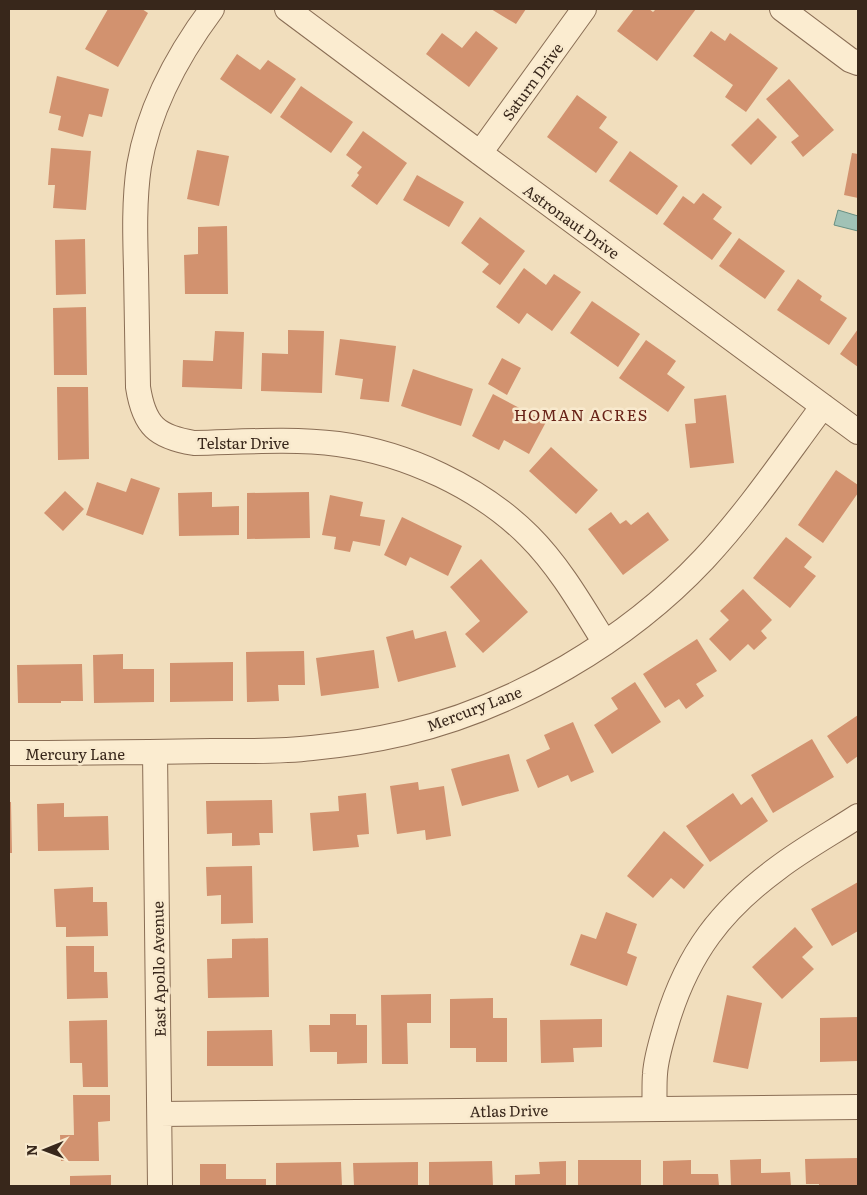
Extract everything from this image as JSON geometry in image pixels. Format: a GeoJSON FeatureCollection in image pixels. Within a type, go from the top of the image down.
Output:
{"type":"FeatureCollection","features":[{"type":"Feature","properties":{"kind":"street","name":"Telstar Drive"},"geometry":{"type":"LineString","coordinates":[[212,9],[172,70],[152,116],[139,166],[135,214],[138,387],[140,402],[145,414],[153,426],[164,435],[178,440],[194,443],[306,442],[336,444],[405,460],[456,483],[498,509],[529,536],[569,585],[605,643]]}},
{"type":"Feature","properties":{"kind":"street","name":"Astronaut Drive"},"geometry":{"type":"LineString","coordinates":[[287,9],[858,432]]}},
{"type":"Feature","properties":{"kind":"street","name":"Saturn Drive"},"geometry":{"type":"LineString","coordinates":[[480,153],[584,9]]}},
{"type":"Feature","properties":{"kind":"street"},"geometry":{"type":"LineString","coordinates":[[782,9],[858,64]]}},
{"type":"Feature","properties":{"kind":"street","name":"Mercury Lane"},"geometry":{"type":"LineString","coordinates":[[9,753],[310,748],[339,745],[406,733],[495,703],[554,675],[605,643],[662,600],[704,560],[744,512],[823,406]]}},
{"type":"Feature","properties":{"kind":"street","name":"East Apollo Avenue"},"geometry":{"type":"LineString","coordinates":[[155,752],[160,1186]]}},
{"type":"Feature","properties":{"kind":"street"},"geometry":{"type":"LineString","coordinates":[[654,1108],[655,1073],[660,1045],[679,986],[706,938],[720,920],[756,885],[803,850],[858,816]]}},
{"type":"Feature","properties":{"kind":"street","name":"Atlas Drive"},"geometry":{"type":"LineString","coordinates":[[160,1114],[858,1107]]}},
{"type":"Feature","properties":{"kind":"water"},"geometry":{"type":"Polygon","coordinates":[[[838,210],[858,216],[858,231],[834,225],[838,210]]]}},
{"type":"Feature","properties":{"kind":"building"},"geometry":{"type":"Polygon","coordinates":[[[108,9],[142,9],[148,13],[118,67],[85,49],[108,9]]]}},
{"type":"Feature","properties":{"kind":"building"},"geometry":{"type":"Polygon","coordinates":[[[491,9],[526,9],[516,24],[491,9]]]}},
{"type":"Feature","properties":{"kind":"building"},"geometry":{"type":"Polygon","coordinates":[[[634,9],[649,9],[653,12],[656,9],[696,9],[657,61],[617,31],[634,9]]]}},
{"type":"Feature","properties":{"kind":"building"},"geometry":{"type":"Polygon","coordinates":[[[476,31],[498,48],[469,87],[426,54],[442,33],[462,48],[476,31]]]}},
{"type":"Feature","properties":{"kind":"building"},"geometry":{"type":"Polygon","coordinates":[[[711,31],[725,41],[730,33],[778,68],[746,112],[725,97],[733,85],[693,56],[711,31]]]}},
{"type":"Feature","properties":{"kind":"building"},"geometry":{"type":"Polygon","coordinates":[[[237,54],[260,70],[268,60],[296,79],[271,114],[220,79],[237,54]]]}},
{"type":"Feature","properties":{"kind":"building"},"geometry":{"type":"Polygon","coordinates":[[[57,76],[109,89],[102,117],[89,114],[83,137],[58,130],[61,116],[49,113],[57,76]]]}},
{"type":"Feature","properties":{"kind":"building"},"geometry":{"type":"Polygon","coordinates":[[[789,79],[834,130],[803,157],[791,142],[799,136],[766,99],[789,79]]]}},
{"type":"Feature","properties":{"kind":"building"},"geometry":{"type":"Polygon","coordinates":[[[301,86],[353,122],[331,153],[280,117],[301,86]]]}},
{"type":"Feature","properties":{"kind":"building"},"geometry":{"type":"Polygon","coordinates":[[[577,95],[607,117],[599,128],[618,142],[596,173],[547,137],[577,95]]]}},
{"type":"Feature","properties":{"kind":"building"},"geometry":{"type":"Polygon","coordinates":[[[758,118],[777,137],[751,165],[731,145],[758,118]]]}},
{"type":"Feature","properties":{"kind":"building"},"geometry":{"type":"Polygon","coordinates":[[[363,131],[407,163],[377,205],[351,186],[362,167],[346,155],[363,131]]]}},
{"type":"Feature","properties":{"kind":"building"},"geometry":{"type":"Polygon","coordinates":[[[51,148],[91,151],[86,210],[53,208],[55,185],[48,185],[51,148]]]}},
{"type":"Feature","properties":{"kind":"building"},"geometry":{"type":"Polygon","coordinates":[[[197,150],[229,156],[219,206],[187,199],[197,150]]]}},
{"type":"Feature","properties":{"kind":"building"},"geometry":{"type":"Polygon","coordinates":[[[630,151],[678,186],[657,215],[609,181],[630,151]]]}},
{"type":"Feature","properties":{"kind":"building"},"geometry":{"type":"Polygon","coordinates":[[[852,153],[858,154],[858,198],[844,195],[852,153]]]}},
{"type":"Feature","properties":{"kind":"building"},"geometry":{"type":"Polygon","coordinates":[[[417,175],[464,202],[449,227],[403,200],[417,175]]]}},
{"type":"Feature","properties":{"kind":"building"},"geometry":{"type":"Polygon","coordinates":[[[703,193],[722,207],[713,219],[732,233],[712,260],[663,224],[683,196],[694,204],[703,193]]]}},
{"type":"Feature","properties":{"kind":"building"},"geometry":{"type":"Polygon","coordinates":[[[480,217],[525,251],[500,285],[482,272],[489,264],[461,243],[480,217]]]}},
{"type":"Feature","properties":{"kind":"building"},"geometry":{"type":"Polygon","coordinates":[[[227,226],[228,294],[185,294],[184,255],[198,254],[198,227],[227,226]]]}},
{"type":"Feature","properties":{"kind":"building"},"geometry":{"type":"Polygon","coordinates":[[[739,238],[785,271],[765,299],[719,266],[739,238]]]}},
{"type":"Feature","properties":{"kind":"building"},"geometry":{"type":"Polygon","coordinates":[[[85,239],[86,294],[56,295],[55,240],[85,239]]]}},
{"type":"Feature","properties":{"kind":"building"},"geometry":{"type":"Polygon","coordinates":[[[524,268],[546,285],[554,274],[581,292],[552,331],[527,313],[519,324],[496,307],[524,268]]]}},
{"type":"Feature","properties":{"kind":"building"},"geometry":{"type":"Polygon","coordinates":[[[798,279],[822,296],[820,300],[847,318],[829,345],[777,310],[798,279]]]}},
{"type":"Feature","properties":{"kind":"building"},"geometry":{"type":"Polygon","coordinates":[[[592,301],[640,334],[618,367],[570,333],[592,301]]]}},
{"type":"Feature","properties":{"kind":"building"},"geometry":{"type":"Polygon","coordinates":[[[86,307],[87,375],[54,375],[53,308],[86,307]]]}},
{"type":"Feature","properties":{"kind":"building"},"geometry":{"type":"Polygon","coordinates":[[[858,329],[858,367],[840,354],[858,329]]]}},
{"type":"Feature","properties":{"kind":"building"},"geometry":{"type":"Polygon","coordinates":[[[288,330],[324,331],[322,393],[261,391],[262,353],[288,354],[288,330]]]}},
{"type":"Feature","properties":{"kind":"building"},"geometry":{"type":"Polygon","coordinates":[[[215,331],[244,332],[242,389],[182,387],[183,360],[213,361],[215,331]]]}},
{"type":"Feature","properties":{"kind":"building"},"geometry":{"type":"Polygon","coordinates":[[[340,339],[396,346],[389,402],[360,399],[363,379],[335,375],[340,339]]]}},
{"type":"Feature","properties":{"kind":"building"},"geometry":{"type":"Polygon","coordinates":[[[646,340],[676,361],[667,374],[685,387],[668,412],[619,378],[646,340]]]}},
{"type":"Feature","properties":{"kind":"building"},"geometry":{"type":"Polygon","coordinates":[[[502,358],[521,368],[507,395],[488,384],[502,358]]]}},
{"type":"Feature","properties":{"kind":"building"},"geometry":{"type":"Polygon","coordinates":[[[413,369],[473,389],[461,426],[401,406],[413,369]]]}},
{"type":"Feature","properties":{"kind":"building"},"geometry":{"type":"Polygon","coordinates":[[[57,387],[88,387],[89,459],[58,460],[57,387]]]}},
{"type":"Feature","properties":{"kind":"building"},"geometry":{"type":"Polygon","coordinates":[[[493,394],[546,422],[529,454],[504,440],[499,450],[472,436],[493,394]]]}},
{"type":"Feature","properties":{"kind":"building"},"geometry":{"type":"Polygon","coordinates":[[[726,395],[734,463],[690,468],[685,424],[696,423],[694,399],[726,395]]]}},
{"type":"Feature","properties":{"kind":"building"},"geometry":{"type":"Polygon","coordinates":[[[551,447],[598,490],[576,514],[529,471],[551,447]]]}},
{"type":"Feature","properties":{"kind":"building"},"geometry":{"type":"Polygon","coordinates":[[[836,470],[858,485],[858,493],[823,543],[798,525],[836,470]]]}},
{"type":"Feature","properties":{"kind":"building"},"geometry":{"type":"Polygon","coordinates":[[[131,478],[160,488],[143,535],[86,515],[97,482],[126,492],[131,478]]]}},
{"type":"Feature","properties":{"kind":"building"},"geometry":{"type":"Polygon","coordinates":[[[65,491],[84,509],[63,531],[44,513],[65,491]]]}},
{"type":"Feature","properties":{"kind":"building"},"geometry":{"type":"Polygon","coordinates":[[[212,492],[212,507],[239,506],[239,535],[179,536],[178,493],[212,492]]]}},
{"type":"Feature","properties":{"kind":"building"},"geometry":{"type":"Polygon","coordinates":[[[309,492],[310,538],[247,539],[247,493],[309,492]]]}},
{"type":"Feature","properties":{"kind":"building"},"geometry":{"type":"Polygon","coordinates":[[[330,495],[363,502],[360,516],[385,520],[380,546],[353,541],[350,552],[334,549],[336,537],[322,535],[330,495]]]}},
{"type":"Feature","properties":{"kind":"building"},"geometry":{"type":"Polygon","coordinates":[[[611,512],[620,524],[626,520],[631,525],[648,512],[669,540],[623,575],[588,529],[611,512]]]}},
{"type":"Feature","properties":{"kind":"building"},"geometry":{"type":"Polygon","coordinates":[[[402,517],[462,546],[448,576],[410,557],[406,566],[384,555],[402,517]]]}},
{"type":"Feature","properties":{"kind":"building"},"geometry":{"type":"Polygon","coordinates":[[[786,537],[812,557],[804,567],[816,576],[790,608],[753,578],[786,537]]]}},
{"type":"Feature","properties":{"kind":"building"},"geometry":{"type":"Polygon","coordinates":[[[481,559],[528,612],[483,653],[465,634],[480,621],[450,587],[481,559]]]}},
{"type":"Feature","properties":{"kind":"building"},"geometry":{"type":"Polygon","coordinates":[[[743,589],[772,620],[761,631],[767,638],[754,650],[748,644],[730,661],[709,639],[729,620],[720,611],[743,589]]]}},
{"type":"Feature","properties":{"kind":"building"},"geometry":{"type":"Polygon","coordinates":[[[413,630],[415,639],[446,631],[456,667],[398,682],[386,637],[413,630]]]}},
{"type":"Feature","properties":{"kind":"building"},"geometry":{"type":"Polygon","coordinates":[[[697,639],[717,671],[696,684],[704,696],[686,709],[679,699],[665,708],[643,674],[697,639]]]}},
{"type":"Feature","properties":{"kind":"building"},"geometry":{"type":"Polygon","coordinates":[[[374,650],[379,688],[321,696],[316,658],[374,650]]]}},
{"type":"Feature","properties":{"kind":"building"},"geometry":{"type":"Polygon","coordinates":[[[304,651],[305,685],[278,685],[279,701],[247,702],[246,652],[304,651]]]}},
{"type":"Feature","properties":{"kind":"building"},"geometry":{"type":"Polygon","coordinates":[[[123,654],[123,669],[154,669],[154,702],[94,703],[93,655],[123,654]]]}},
{"type":"Feature","properties":{"kind":"building"},"geometry":{"type":"Polygon","coordinates":[[[233,662],[233,701],[170,702],[170,663],[233,662]]]}},
{"type":"Feature","properties":{"kind":"building"},"geometry":{"type":"Polygon","coordinates":[[[82,664],[83,701],[18,703],[17,665],[82,664]]]}},
{"type":"Feature","properties":{"kind":"building"},"geometry":{"type":"Polygon","coordinates":[[[635,682],[661,722],[612,754],[594,725],[618,709],[611,698],[635,682]]]}},
{"type":"Feature","properties":{"kind":"building"},"geometry":{"type":"Polygon","coordinates":[[[858,715],[858,756],[847,764],[827,736],[858,715]]]}},
{"type":"Feature","properties":{"kind":"building"},"geometry":{"type":"Polygon","coordinates":[[[573,722],[594,772],[571,782],[568,775],[538,788],[526,760],[550,749],[544,735],[573,722]]]}},
{"type":"Feature","properties":{"kind":"building"},"geometry":{"type":"Polygon","coordinates":[[[812,739],[834,777],[773,813],[751,775],[812,739]]]}},
{"type":"Feature","properties":{"kind":"building"},"geometry":{"type":"Polygon","coordinates":[[[509,754],[519,791],[462,806],[451,769],[509,754]]]}},
{"type":"Feature","properties":{"kind":"building"},"geometry":{"type":"Polygon","coordinates":[[[418,782],[419,790],[444,786],[451,836],[426,840],[425,830],[397,834],[390,786],[418,782]]]}},
{"type":"Feature","properties":{"kind":"building"},"geometry":{"type":"Polygon","coordinates":[[[366,793],[369,834],[357,835],[359,847],[313,851],[310,813],[339,811],[338,796],[366,793]]]}},
{"type":"Feature","properties":{"kind":"building"},"geometry":{"type":"Polygon","coordinates":[[[733,793],[741,805],[752,797],[768,821],[710,862],[686,826],[733,793]]]}},
{"type":"Feature","properties":{"kind":"building"},"geometry":{"type":"Polygon","coordinates":[[[272,800],[273,833],[259,833],[260,845],[232,846],[232,833],[207,834],[206,801],[272,800]]]}},
{"type":"Feature","properties":{"kind":"building"},"geometry":{"type":"Polygon","coordinates":[[[9,802],[11,802],[12,853],[9,853],[9,802]]]}},
{"type":"Feature","properties":{"kind":"building"},"geometry":{"type":"Polygon","coordinates":[[[64,803],[64,817],[108,816],[109,850],[38,851],[37,804],[64,803]]]}},
{"type":"Feature","properties":{"kind":"building"},"geometry":{"type":"Polygon","coordinates":[[[664,831],[704,865],[684,889],[671,878],[653,898],[627,876],[664,831]]]}},
{"type":"Feature","properties":{"kind":"building"},"geometry":{"type":"Polygon","coordinates":[[[252,866],[253,923],[221,924],[221,895],[207,896],[206,867],[252,866]]]}},
{"type":"Feature","properties":{"kind":"building"},"geometry":{"type":"Polygon","coordinates":[[[858,882],[858,931],[832,946],[811,909],[858,882]]]}},
{"type":"Feature","properties":{"kind":"building"},"geometry":{"type":"Polygon","coordinates":[[[93,887],[93,902],[107,902],[108,936],[66,937],[66,927],[56,927],[54,889],[93,887]]]}},
{"type":"Feature","properties":{"kind":"building"},"geometry":{"type":"Polygon","coordinates":[[[606,912],[637,924],[627,953],[637,957],[627,986],[570,965],[581,934],[596,939],[606,912]]]}},
{"type":"Feature","properties":{"kind":"building"},"geometry":{"type":"Polygon","coordinates":[[[795,927],[813,947],[802,957],[814,969],[782,999],[752,967],[795,927]]]}},
{"type":"Feature","properties":{"kind":"building"},"geometry":{"type":"Polygon","coordinates":[[[268,938],[269,997],[208,998],[207,959],[232,958],[232,939],[268,938]]]}},
{"type":"Feature","properties":{"kind":"building"},"geometry":{"type":"Polygon","coordinates":[[[66,946],[94,946],[94,972],[107,972],[108,998],[67,999],[66,946]]]}},
{"type":"Feature","properties":{"kind":"building"},"geometry":{"type":"Polygon","coordinates":[[[431,994],[431,1023],[407,1023],[408,1064],[382,1064],[381,995],[431,994]]]}},
{"type":"Feature","properties":{"kind":"building"},"geometry":{"type":"Polygon","coordinates":[[[727,995],[762,1003],[748,1069],[713,1062],[727,995]]]}},
{"type":"Feature","properties":{"kind":"building"},"geometry":{"type":"Polygon","coordinates":[[[493,998],[493,1018],[507,1018],[507,1062],[476,1062],[476,1048],[450,1048],[450,999],[493,998]]]}},
{"type":"Feature","properties":{"kind":"building"},"geometry":{"type":"Polygon","coordinates":[[[330,1014],[356,1014],[356,1025],[367,1025],[367,1063],[337,1064],[337,1052],[310,1052],[309,1025],[330,1025],[330,1014]]]}},
{"type":"Feature","properties":{"kind":"building"},"geometry":{"type":"Polygon","coordinates":[[[858,1017],[858,1061],[820,1062],[820,1018],[858,1017]]]}},
{"type":"Feature","properties":{"kind":"building"},"geometry":{"type":"Polygon","coordinates":[[[602,1019],[602,1047],[573,1048],[574,1062],[541,1063],[540,1020],[602,1019]]]}},
{"type":"Feature","properties":{"kind":"building"},"geometry":{"type":"Polygon","coordinates":[[[107,1020],[108,1087],[83,1087],[82,1063],[70,1063],[69,1021],[107,1020]]]}},
{"type":"Feature","properties":{"kind":"building"},"geometry":{"type":"Polygon","coordinates":[[[272,1030],[273,1066],[207,1066],[207,1031],[272,1030]]]}},
{"type":"Feature","properties":{"kind":"building"},"geometry":{"type":"Polygon","coordinates":[[[73,1095],[110,1095],[110,1121],[98,1122],[99,1161],[61,1161],[60,1135],[74,1135],[73,1095]]]}},
{"type":"Feature","properties":{"kind":"building"},"geometry":{"type":"Polygon","coordinates":[[[858,1158],[858,1186],[806,1184],[805,1159],[858,1158]]]}},
{"type":"Feature","properties":{"kind":"building"},"geometry":{"type":"Polygon","coordinates":[[[761,1159],[761,1173],[790,1172],[791,1186],[731,1186],[730,1160],[761,1159]]]}},
{"type":"Feature","properties":{"kind":"building"},"geometry":{"type":"Polygon","coordinates":[[[578,1160],[641,1160],[641,1186],[578,1186],[578,1160]]]}},
{"type":"Feature","properties":{"kind":"building"},"geometry":{"type":"Polygon","coordinates":[[[691,1160],[691,1174],[718,1174],[719,1186],[663,1186],[663,1161],[691,1160]]]}},
{"type":"Feature","properties":{"kind":"building"},"geometry":{"type":"Polygon","coordinates":[[[492,1161],[493,1186],[429,1186],[429,1162],[492,1161]]]}},
{"type":"Feature","properties":{"kind":"building"},"geometry":{"type":"Polygon","coordinates":[[[566,1161],[566,1186],[515,1186],[515,1175],[540,1174],[539,1162],[566,1161]]]}},
{"type":"Feature","properties":{"kind":"building"},"geometry":{"type":"Polygon","coordinates":[[[341,1162],[342,1186],[276,1186],[276,1163],[341,1162]]]}},
{"type":"Feature","properties":{"kind":"building"},"geometry":{"type":"Polygon","coordinates":[[[418,1162],[418,1186],[354,1186],[353,1163],[418,1162]]]}},
{"type":"Feature","properties":{"kind":"building"},"geometry":{"type":"Polygon","coordinates":[[[200,1164],[226,1164],[226,1179],[266,1179],[266,1186],[200,1186],[200,1164]]]}},
{"type":"Feature","properties":{"kind":"building"},"geometry":{"type":"Polygon","coordinates":[[[111,1175],[111,1186],[70,1186],[70,1176],[111,1175]]]}},
{"type":"Feature","properties":{"kind":"district","name":"HOMAN ACRES"},"geometry":{"type":"Point","coordinates":[581,414]}}]}
